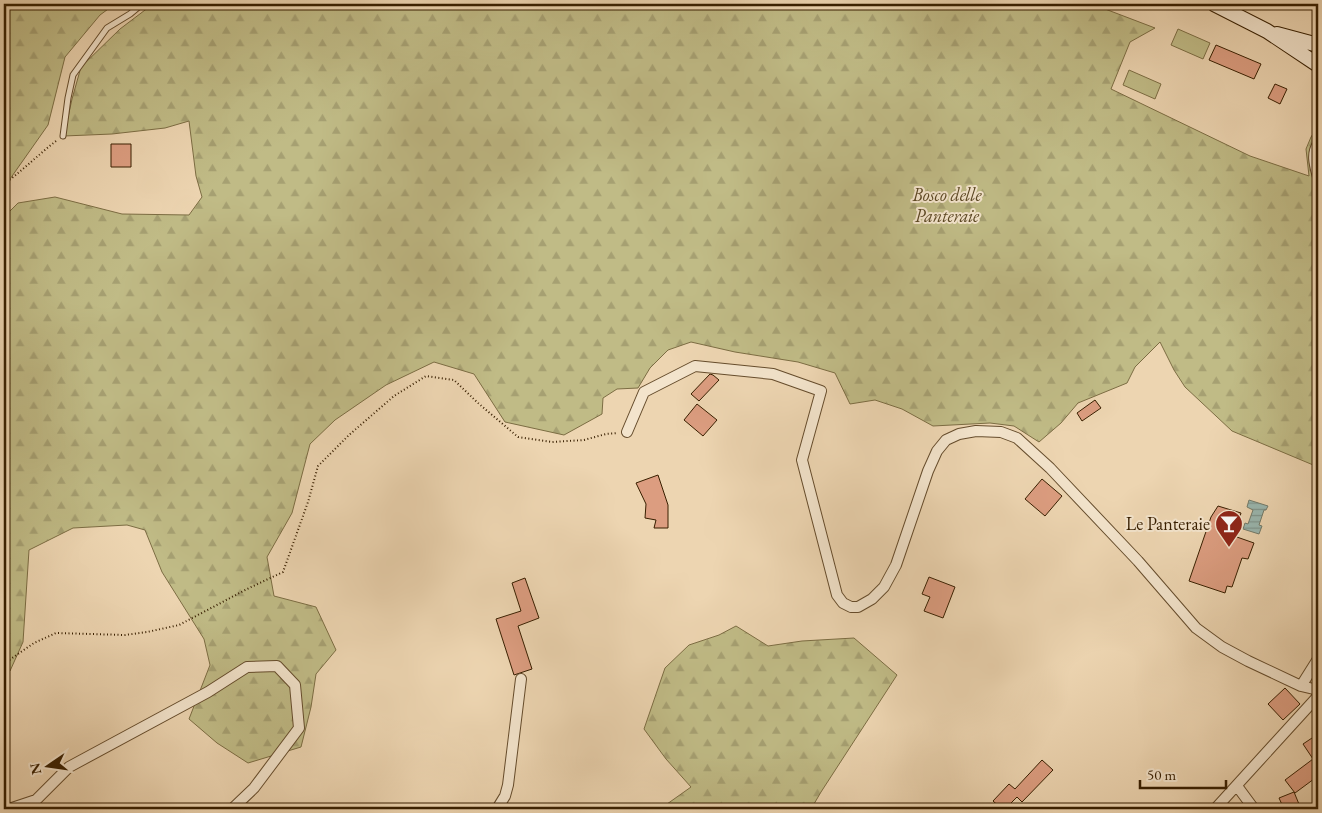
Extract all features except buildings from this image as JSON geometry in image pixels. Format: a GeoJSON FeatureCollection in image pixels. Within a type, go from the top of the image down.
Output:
{"type":"FeatureCollection","features":[{"type":"Feature","properties":{"kind":"main road"},"geometry":{"type":"LineString","coordinates":[[1214,4],[1230,8],[1318,66]]}},
{"type":"Feature","properties":{"kind":"main road"},"geometry":{"type":"LineString","coordinates":[[1267,31],[1318,45]]}},
{"type":"Feature","properties":{"kind":"street"},"geometry":{"type":"LineString","coordinates":[[1318,144],[1314,154],[1318,177]]}},
{"type":"Feature","properties":{"kind":"street"},"geometry":{"type":"LineString","coordinates":[[627,432],[644,392],[695,366],[773,374],[821,392],[802,460],[837,595],[843,603],[851,607],[858,607],[872,599],[884,587],[896,565],[928,472],[937,451],[946,440],[959,434],[976,431],[1001,432],[1017,438],[1050,468],[1138,561],[1196,628],[1222,647],[1248,661],[1301,686],[1318,690]]}},
{"type":"Feature","properties":{"kind":"street"},"geometry":{"type":"LineString","coordinates":[[1301,686],[1318,659]]}},
{"type":"Feature","properties":{"kind":"street"},"geometry":{"type":"LineString","coordinates":[[9,809],[36,800],[69,767],[208,692],[247,667],[278,666],[295,685],[299,728],[254,788],[232,809]]}},
{"type":"Feature","properties":{"kind":"street"},"geometry":{"type":"LineString","coordinates":[[497,809],[505,796],[508,785],[521,679]]}},
{"type":"Feature","properties":{"kind":"street"},"geometry":{"type":"LineString","coordinates":[[1215,809],[1318,696]]}},
{"type":"Feature","properties":{"kind":"street"},"geometry":{"type":"LineString","coordinates":[[1237,786],[1254,809]]}},
{"type":"Feature","properties":{"kind":"lane"},"geometry":{"type":"LineString","coordinates":[[63,136],[73,75],[107,28],[142,4]]}},
{"type":"Feature","properties":{"kind":"path"},"geometry":{"type":"LineString","coordinates":[[4,184],[63,136]]}},
{"type":"Feature","properties":{"kind":"path"},"geometry":{"type":"LineString","coordinates":[[4,668],[6,663],[34,643],[56,633],[125,635],[179,625],[248,588],[283,572],[308,502],[318,466],[394,396],[426,376],[454,380],[518,437],[552,442],[576,441],[606,434],[627,432]]}},
{"type":"Feature","properties":{"kind":"green space"},"geometry":{"type":"Polygon","coordinates":[[[4,4],[115,4],[100,15],[65,57],[48,125],[10,179],[4,177],[4,4]]]}},
{"type":"Feature","properties":{"kind":"green space","name":"Bosco delle Panteraie"},"geometry":{"type":"Polygon","coordinates":[[[153,4],[1092,4],[1155,28],[1130,42],[1111,89],[1250,156],[1309,176],[1306,149],[1318,126],[1318,467],[1232,431],[1185,387],[1160,342],[1135,367],[1127,383],[1078,403],[1061,423],[1039,442],[1014,426],[990,423],[933,426],[902,409],[875,400],[850,404],[835,373],[798,362],[735,352],[691,342],[668,350],[650,368],[638,388],[617,389],[603,398],[602,414],[564,435],[505,422],[474,374],[434,362],[386,385],[335,420],[310,444],[292,513],[267,557],[274,596],[316,607],[336,650],[316,674],[311,707],[301,747],[248,763],[217,743],[189,719],[210,665],[204,639],[162,572],[145,530],[127,525],[73,528],[29,550],[23,642],[10,671],[4,677],[4,217],[18,203],[55,197],[122,214],[189,215],[202,197],[196,176],[189,121],[165,128],[112,134],[64,136],[81,67],[120,29],[153,4]]]}},
{"type":"Feature","properties":{"kind":"green space"},"geometry":{"type":"Polygon","coordinates":[[[1178,29],[1210,43],[1203,59],[1171,45],[1178,29]]]}},
{"type":"Feature","properties":{"kind":"green space"},"geometry":{"type":"Polygon","coordinates":[[[1129,70],[1161,84],[1155,99],[1123,85],[1129,70]]]}},
{"type":"Feature","properties":{"kind":"green space"},"geometry":{"type":"Polygon","coordinates":[[[736,626],[768,646],[802,641],[854,638],[897,675],[811,809],[660,809],[691,787],[666,759],[644,729],[665,668],[689,645],[719,635],[736,626]]]}},
{"type":"Feature","properties":{"kind":"water"},"geometry":{"type":"Polygon","coordinates":[[[1249,500],[1268,506],[1264,510],[1259,525],[1262,526],[1259,534],[1243,529],[1245,523],[1248,524],[1253,510],[1247,507],[1249,500]]]}},
{"type":"Feature","properties":{"kind":"place","name":"Le Panteraie"},"geometry":{"type":"Point","coordinates":[1229,548]}}]}
